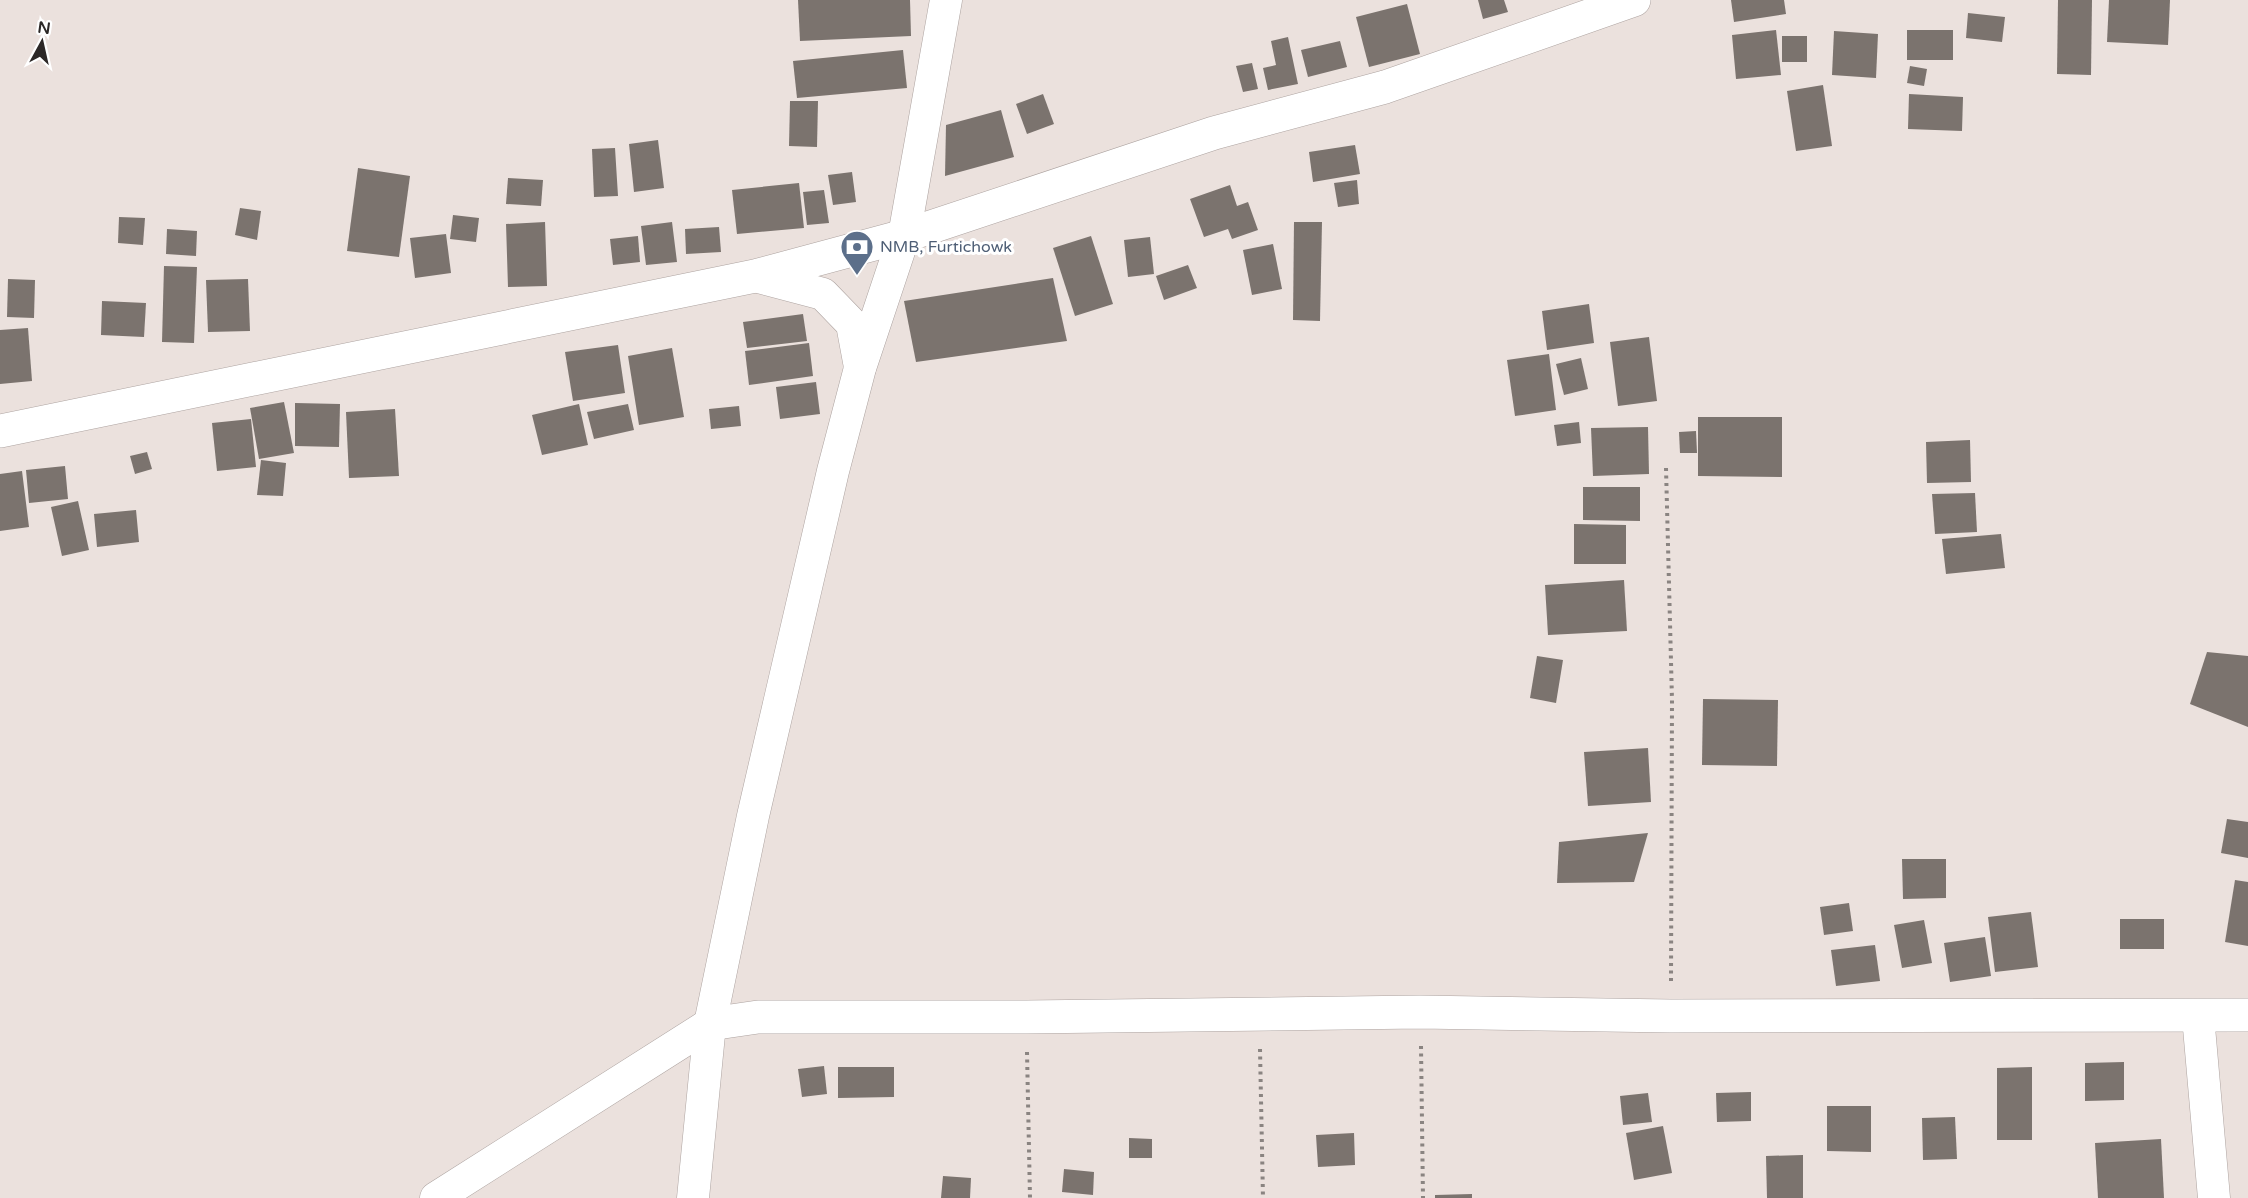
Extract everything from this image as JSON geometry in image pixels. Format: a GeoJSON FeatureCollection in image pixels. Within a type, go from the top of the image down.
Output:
{"type":"FeatureCollection","features":[{"type":"Feature","properties":{"kind":"street"},"geometry":{"type":"LineString","coordinates":[[693,1198],[710,1024],[759,793],[833,471],[860,368],[904,236],[946,0]]}},
{"type":"Feature","properties":{"kind":"street"},"geometry":{"type":"LineString","coordinates":[[0,431],[755,276],[904,236],[1214,133],[1385,87],[1634,0]]}},
{"type":"Feature","properties":{"kind":"street"},"geometry":{"type":"LineString","coordinates":[[755,276],[823,294],[852,324],[860,368]]}},
{"type":"Feature","properties":{"kind":"street"},"geometry":{"type":"LineString","coordinates":[[436,1198],[710,1024],[758,1017],[1026,1017],[1420,1012],[1671,1016],[2248,1015]]}},
{"type":"Feature","properties":{"kind":"street"},"geometry":{"type":"LineString","coordinates":[[2198,1016],[2214,1198]]}},
{"type":"Feature","properties":{"kind":"path"},"geometry":{"type":"LineString","coordinates":[[1666,468],[1672,700],[1671,1016]]}},
{"type":"Feature","properties":{"kind":"path"},"geometry":{"type":"LineString","coordinates":[[1420,1012],[1424,1198]]}},
{"type":"Feature","properties":{"kind":"path"},"geometry":{"type":"LineString","coordinates":[[1259,1014],[1263,1198]]}},
{"type":"Feature","properties":{"kind":"path"},"geometry":{"type":"LineString","coordinates":[[1026,1017],[1030,1198]]}},
{"type":"Feature","properties":{"kind":"building"},"geometry":{"type":"Polygon","coordinates":[[[798,0],[910,0],[911,36],[800,41],[798,0]]]}},
{"type":"Feature","properties":{"kind":"building"},"geometry":{"type":"Polygon","coordinates":[[[1478,0],[1504,0],[1508,12],[1483,19],[1478,0]]]}},
{"type":"Feature","properties":{"kind":"building"},"geometry":{"type":"Polygon","coordinates":[[[1731,0],[1784,0],[1786,14],[1734,22],[1731,0]]]}},
{"type":"Feature","properties":{"kind":"building"},"geometry":{"type":"Polygon","coordinates":[[[2058,0],[2092,0],[2091,75],[2057,74],[2058,0]]]}},
{"type":"Feature","properties":{"kind":"building"},"geometry":{"type":"Polygon","coordinates":[[[2109,0],[2170,0],[2168,45],[2107,42],[2109,0]]]}},
{"type":"Feature","properties":{"kind":"building"},"geometry":{"type":"Polygon","coordinates":[[[1407,4],[1420,54],[1369,67],[1356,17],[1407,4]]]}},
{"type":"Feature","properties":{"kind":"building"},"geometry":{"type":"Polygon","coordinates":[[[1968,13],[2005,17],[2002,42],[1966,38],[1968,13]]]}},
{"type":"Feature","properties":{"kind":"building"},"geometry":{"type":"Polygon","coordinates":[[[1776,30],[1781,75],[1736,79],[1732,35],[1776,30]]]}},
{"type":"Feature","properties":{"kind":"building"},"geometry":{"type":"Polygon","coordinates":[[[1907,30],[1953,30],[1953,60],[1907,60],[1907,30]]]}},
{"type":"Feature","properties":{"kind":"building"},"geometry":{"type":"Polygon","coordinates":[[[1834,31],[1878,34],[1876,78],[1832,75],[1834,31]]]}},
{"type":"Feature","properties":{"kind":"building"},"geometry":{"type":"Polygon","coordinates":[[[1782,36],[1807,36],[1807,62],[1782,62],[1782,36]]]}},
{"type":"Feature","properties":{"kind":"building"},"geometry":{"type":"Polygon","coordinates":[[[1288,37],[1298,84],[1268,90],[1263,68],[1276,65],[1271,41],[1288,37]]]}},
{"type":"Feature","properties":{"kind":"building"},"geometry":{"type":"Polygon","coordinates":[[[1340,41],[1347,67],[1308,77],[1301,50],[1340,41]]]}},
{"type":"Feature","properties":{"kind":"building"},"geometry":{"type":"Polygon","coordinates":[[[903,50],[907,88],[797,98],[793,61],[903,50]]]}},
{"type":"Feature","properties":{"kind":"building"},"geometry":{"type":"Polygon","coordinates":[[[1252,63],[1258,89],[1243,92],[1236,66],[1252,63]]]}},
{"type":"Feature","properties":{"kind":"building"},"geometry":{"type":"Polygon","coordinates":[[[1910,66],[1927,69],[1924,86],[1907,83],[1910,66]]]}},
{"type":"Feature","properties":{"kind":"building"},"geometry":{"type":"Polygon","coordinates":[[[1823,85],[1832,146],[1796,151],[1787,91],[1823,85]]]}},
{"type":"Feature","properties":{"kind":"building"},"geometry":{"type":"Polygon","coordinates":[[[1043,94],[1054,124],[1027,134],[1016,104],[1043,94]]]}},
{"type":"Feature","properties":{"kind":"building"},"geometry":{"type":"Polygon","coordinates":[[[1909,94],[1963,97],[1962,131],[1908,129],[1909,94]]]}},
{"type":"Feature","properties":{"kind":"building"},"geometry":{"type":"Polygon","coordinates":[[[790,101],[818,101],[817,147],[789,146],[790,101]]]}},
{"type":"Feature","properties":{"kind":"building"},"geometry":{"type":"Polygon","coordinates":[[[1001,110],[1014,157],[945,176],[946,125],[1001,110]]]}},
{"type":"Feature","properties":{"kind":"building"},"geometry":{"type":"Polygon","coordinates":[[[658,140],[664,188],[634,192],[629,144],[658,140]]]}},
{"type":"Feature","properties":{"kind":"building"},"geometry":{"type":"Polygon","coordinates":[[[1355,145],[1360,174],[1313,182],[1309,152],[1355,145]]]}},
{"type":"Feature","properties":{"kind":"building"},"geometry":{"type":"Polygon","coordinates":[[[615,148],[618,196],[594,197],[592,149],[615,148]]]}},
{"type":"Feature","properties":{"kind":"building"},"geometry":{"type":"Polygon","coordinates":[[[358,168],[410,176],[399,257],[347,251],[358,168]]]}},
{"type":"Feature","properties":{"kind":"building"},"geometry":{"type":"Polygon","coordinates":[[[852,172],[856,202],[833,205],[828,175],[852,172]]]}},
{"type":"Feature","properties":{"kind":"building"},"geometry":{"type":"Polygon","coordinates":[[[508,178],[543,180],[541,206],[506,204],[508,178]]]}},
{"type":"Feature","properties":{"kind":"building"},"geometry":{"type":"Polygon","coordinates":[[[1357,180],[1359,204],[1338,207],[1334,183],[1357,180]]]}},
{"type":"Feature","properties":{"kind":"building"},"geometry":{"type":"Polygon","coordinates":[[[799,183],[804,228],[737,234],[732,190],[799,183]]]}},
{"type":"Feature","properties":{"kind":"building"},"geometry":{"type":"Polygon","coordinates":[[[1230,185],[1237,206],[1248,202],[1258,230],[1232,239],[1228,229],[1204,237],[1190,199],[1230,185]]]}},
{"type":"Feature","properties":{"kind":"building"},"geometry":{"type":"Polygon","coordinates":[[[824,190],[829,223],[807,225],[803,192],[824,190]]]}},
{"type":"Feature","properties":{"kind":"building"},"geometry":{"type":"Polygon","coordinates":[[[240,208],[261,211],[257,240],[235,235],[240,208]]]}},
{"type":"Feature","properties":{"kind":"building"},"geometry":{"type":"Polygon","coordinates":[[[453,215],[479,218],[476,242],[450,239],[453,215]]]}},
{"type":"Feature","properties":{"kind":"building"},"geometry":{"type":"Polygon","coordinates":[[[119,217],[145,218],[143,245],[118,243],[119,217]]]}},
{"type":"Feature","properties":{"kind":"building"},"geometry":{"type":"Polygon","coordinates":[[[545,222],[547,286],[508,287],[506,224],[545,222]]]}},
{"type":"Feature","properties":{"kind":"building"},"geometry":{"type":"Polygon","coordinates":[[[672,222],[677,262],[646,265],[641,226],[672,222]]]}},
{"type":"Feature","properties":{"kind":"building"},"geometry":{"type":"Polygon","coordinates":[[[1294,222],[1322,222],[1320,321],[1293,320],[1294,222]]]}},
{"type":"Feature","properties":{"kind":"building"},"geometry":{"type":"Polygon","coordinates":[[[719,227],[721,252],[686,254],[685,229],[719,227]]]}},
{"type":"Feature","properties":{"kind":"building"},"geometry":{"type":"Polygon","coordinates":[[[167,229],[197,231],[196,256],[166,254],[167,229]]]}},
{"type":"Feature","properties":{"kind":"building"},"geometry":{"type":"Polygon","coordinates":[[[446,234],[451,273],[415,278],[410,238],[446,234]]]}},
{"type":"Feature","properties":{"kind":"building"},"geometry":{"type":"Polygon","coordinates":[[[638,236],[640,262],[613,265],[610,239],[638,236]]]}},
{"type":"Feature","properties":{"kind":"building"},"geometry":{"type":"Polygon","coordinates":[[[1091,236],[1113,304],[1075,316],[1053,248],[1091,236]]]}},
{"type":"Feature","properties":{"kind":"building"},"geometry":{"type":"Polygon","coordinates":[[[1150,237],[1154,274],[1128,277],[1124,240],[1150,237]]]}},
{"type":"Feature","properties":{"kind":"building"},"geometry":{"type":"Polygon","coordinates":[[[1273,244],[1282,289],[1252,295],[1243,250],[1273,244]]]}},
{"type":"Feature","properties":{"kind":"building"},"geometry":{"type":"Polygon","coordinates":[[[1188,265],[1197,288],[1164,300],[1156,276],[1188,265]]]}},
{"type":"Feature","properties":{"kind":"building"},"geometry":{"type":"Polygon","coordinates":[[[164,266],[197,267],[194,343],[162,342],[164,266]]]}},
{"type":"Feature","properties":{"kind":"building"},"geometry":{"type":"Polygon","coordinates":[[[1053,278],[1067,341],[916,362],[904,301],[1053,278]]]}},
{"type":"Feature","properties":{"kind":"building"},"geometry":{"type":"Polygon","coordinates":[[[8,279],[35,280],[34,318],[7,317],[8,279]]]}},
{"type":"Feature","properties":{"kind":"building"},"geometry":{"type":"Polygon","coordinates":[[[248,279],[250,331],[208,332],[206,280],[248,279]]]}},
{"type":"Feature","properties":{"kind":"building"},"geometry":{"type":"Polygon","coordinates":[[[102,301],[146,303],[144,337],[101,335],[102,301]]]}},
{"type":"Feature","properties":{"kind":"building"},"geometry":{"type":"Polygon","coordinates":[[[1589,304],[1594,343],[1547,350],[1542,311],[1589,304]]]}},
{"type":"Feature","properties":{"kind":"building"},"geometry":{"type":"Polygon","coordinates":[[[803,314],[807,341],[747,348],[743,322],[803,314]]]}},
{"type":"Feature","properties":{"kind":"building"},"geometry":{"type":"Polygon","coordinates":[[[28,328],[32,381],[0,384],[0,330],[28,328]]]}},
{"type":"Feature","properties":{"kind":"building"},"geometry":{"type":"Polygon","coordinates":[[[1649,337],[1657,401],[1618,406],[1610,342],[1649,337]]]}},
{"type":"Feature","properties":{"kind":"building"},"geometry":{"type":"Polygon","coordinates":[[[809,343],[813,376],[749,385],[745,351],[809,343]]]}},
{"type":"Feature","properties":{"kind":"building"},"geometry":{"type":"Polygon","coordinates":[[[618,345],[625,393],[573,401],[565,352],[618,345]]]}},
{"type":"Feature","properties":{"kind":"building"},"geometry":{"type":"Polygon","coordinates":[[[672,348],[684,417],[639,425],[628,356],[672,348]]]}},
{"type":"Feature","properties":{"kind":"building"},"geometry":{"type":"Polygon","coordinates":[[[1549,354],[1556,410],[1515,416],[1507,360],[1549,354]]]}},
{"type":"Feature","properties":{"kind":"building"},"geometry":{"type":"Polygon","coordinates":[[[1581,358],[1588,389],[1564,395],[1556,364],[1581,358]]]}},
{"type":"Feature","properties":{"kind":"building"},"geometry":{"type":"Polygon","coordinates":[[[816,382],[820,414],[780,419],[776,387],[816,382]]]}},
{"type":"Feature","properties":{"kind":"building"},"geometry":{"type":"Polygon","coordinates":[[[284,402],[294,453],[259,459],[250,408],[284,402]]]}},
{"type":"Feature","properties":{"kind":"building"},"geometry":{"type":"Polygon","coordinates":[[[295,403],[340,404],[339,447],[295,446],[295,403]]]}},
{"type":"Feature","properties":{"kind":"building"},"geometry":{"type":"Polygon","coordinates":[[[579,404],[588,445],[542,455],[532,415],[579,404]]]}},
{"type":"Feature","properties":{"kind":"building"},"geometry":{"type":"Polygon","coordinates":[[[628,404],[634,430],[594,439],[587,412],[628,404]]]}},
{"type":"Feature","properties":{"kind":"building"},"geometry":{"type":"Polygon","coordinates":[[[739,406],[741,426],[711,429],[709,409],[739,406]]]}},
{"type":"Feature","properties":{"kind":"building"},"geometry":{"type":"Polygon","coordinates":[[[395,409],[399,476],[349,478],[346,412],[395,409]]]}},
{"type":"Feature","properties":{"kind":"building"},"geometry":{"type":"Polygon","coordinates":[[[1698,417],[1782,417],[1782,477],[1698,476],[1698,417]]]}},
{"type":"Feature","properties":{"kind":"building"},"geometry":{"type":"Polygon","coordinates":[[[251,419],[256,467],[217,471],[212,423],[251,419]]]}},
{"type":"Feature","properties":{"kind":"building"},"geometry":{"type":"Polygon","coordinates":[[[1579,422],[1581,443],[1557,446],[1554,425],[1579,422]]]}},
{"type":"Feature","properties":{"kind":"building"},"geometry":{"type":"Polygon","coordinates":[[[1648,427],[1649,474],[1593,476],[1591,428],[1648,427]]]}},
{"type":"Feature","properties":{"kind":"building"},"geometry":{"type":"Polygon","coordinates":[[[1696,431],[1697,453],[1680,453],[1679,432],[1696,431]]]}},
{"type":"Feature","properties":{"kind":"building"},"geometry":{"type":"Polygon","coordinates":[[[1970,440],[1971,482],[1927,483],[1926,442],[1970,440]]]}},
{"type":"Feature","properties":{"kind":"building"},"geometry":{"type":"Polygon","coordinates":[[[147,452],[152,469],[135,474],[130,456],[147,452]]]}},
{"type":"Feature","properties":{"kind":"building"},"geometry":{"type":"Polygon","coordinates":[[[261,460],[286,463],[283,496],[257,495],[261,460]]]}},
{"type":"Feature","properties":{"kind":"building"},"geometry":{"type":"Polygon","coordinates":[[[65,466],[68,499],[29,503],[26,470],[65,466]]]}},
{"type":"Feature","properties":{"kind":"building"},"geometry":{"type":"Polygon","coordinates":[[[22,471],[29,527],[0,531],[0,474],[22,471]]]}},
{"type":"Feature","properties":{"kind":"building"},"geometry":{"type":"Polygon","coordinates":[[[1583,487],[1640,487],[1640,521],[1583,520],[1583,487]]]}},
{"type":"Feature","properties":{"kind":"building"},"geometry":{"type":"Polygon","coordinates":[[[1975,493],[1977,532],[1935,534],[1932,494],[1975,493]]]}},
{"type":"Feature","properties":{"kind":"building"},"geometry":{"type":"Polygon","coordinates":[[[78,501],[89,550],[62,556],[51,507],[78,501]]]}},
{"type":"Feature","properties":{"kind":"building"},"geometry":{"type":"Polygon","coordinates":[[[136,510],[139,542],[97,547],[94,514],[136,510]]]}},
{"type":"Feature","properties":{"kind":"building"},"geometry":{"type":"Polygon","coordinates":[[[1574,524],[1626,525],[1626,564],[1574,564],[1574,524]]]}},
{"type":"Feature","properties":{"kind":"building"},"geometry":{"type":"Polygon","coordinates":[[[2001,534],[2005,568],[1946,574],[1942,539],[2001,534]]]}},
{"type":"Feature","properties":{"kind":"building"},"geometry":{"type":"Polygon","coordinates":[[[1624,580],[1627,631],[1548,635],[1545,585],[1624,580]]]}},
{"type":"Feature","properties":{"kind":"building"},"geometry":{"type":"Polygon","coordinates":[[[2207,652],[2248,656],[2248,727],[2190,704],[2207,652]]]}},
{"type":"Feature","properties":{"kind":"building"},"geometry":{"type":"Polygon","coordinates":[[[1537,656],[1563,660],[1556,703],[1530,698],[1537,656]]]}},
{"type":"Feature","properties":{"kind":"building"},"geometry":{"type":"Polygon","coordinates":[[[1703,699],[1778,700],[1777,766],[1702,765],[1703,699]]]}},
{"type":"Feature","properties":{"kind":"building"},"geometry":{"type":"Polygon","coordinates":[[[1648,748],[1651,802],[1588,806],[1584,752],[1648,748]]]}},
{"type":"Feature","properties":{"kind":"building"},"geometry":{"type":"Polygon","coordinates":[[[2227,819],[2248,822],[2248,858],[2221,853],[2227,819]]]}},
{"type":"Feature","properties":{"kind":"building"},"geometry":{"type":"Polygon","coordinates":[[[1648,833],[1634,882],[1557,883],[1559,842],[1648,833]]]}},
{"type":"Feature","properties":{"kind":"building"},"geometry":{"type":"Polygon","coordinates":[[[1902,859],[1946,859],[1946,898],[1903,899],[1902,859]]]}},
{"type":"Feature","properties":{"kind":"building"},"geometry":{"type":"Polygon","coordinates":[[[2235,880],[2248,882],[2248,946],[2225,942],[2235,880]]]}},
{"type":"Feature","properties":{"kind":"building"},"geometry":{"type":"Polygon","coordinates":[[[1849,903],[1853,931],[1824,935],[1820,907],[1849,903]]]}},
{"type":"Feature","properties":{"kind":"building"},"geometry":{"type":"Polygon","coordinates":[[[2031,912],[2038,967],[1995,972],[1988,917],[2031,912]]]}},
{"type":"Feature","properties":{"kind":"building"},"geometry":{"type":"Polygon","coordinates":[[[2120,919],[2164,919],[2164,949],[2120,949],[2120,919]]]}},
{"type":"Feature","properties":{"kind":"building"},"geometry":{"type":"Polygon","coordinates":[[[1924,920],[1932,963],[1902,968],[1894,925],[1924,920]]]}},
{"type":"Feature","properties":{"kind":"building"},"geometry":{"type":"Polygon","coordinates":[[[1985,937],[1991,976],[1950,982],[1944,943],[1985,937]]]}},
{"type":"Feature","properties":{"kind":"building"},"geometry":{"type":"Polygon","coordinates":[[[1875,945],[1880,981],[1836,986],[1831,950],[1875,945]]]}},
{"type":"Feature","properties":{"kind":"building"},"geometry":{"type":"Polygon","coordinates":[[[2124,1062],[2124,1100],[2085,1101],[2085,1063],[2124,1062]]]}},
{"type":"Feature","properties":{"kind":"building"},"geometry":{"type":"Polygon","coordinates":[[[824,1066],[827,1094],[802,1097],[798,1069],[824,1066]]]}},
{"type":"Feature","properties":{"kind":"building"},"geometry":{"type":"Polygon","coordinates":[[[838,1067],[894,1067],[894,1097],[838,1098],[838,1067]]]}},
{"type":"Feature","properties":{"kind":"building"},"geometry":{"type":"Polygon","coordinates":[[[2032,1067],[2032,1140],[1997,1140],[1997,1068],[2032,1067]]]}},
{"type":"Feature","properties":{"kind":"building"},"geometry":{"type":"Polygon","coordinates":[[[1751,1092],[1751,1121],[1717,1122],[1716,1093],[1751,1092]]]}},
{"type":"Feature","properties":{"kind":"building"},"geometry":{"type":"Polygon","coordinates":[[[1648,1093],[1652,1122],[1623,1125],[1620,1096],[1648,1093]]]}},
{"type":"Feature","properties":{"kind":"building"},"geometry":{"type":"Polygon","coordinates":[[[1827,1106],[1871,1106],[1871,1152],[1827,1151],[1827,1106]]]}},
{"type":"Feature","properties":{"kind":"building"},"geometry":{"type":"Polygon","coordinates":[[[1955,1117],[1957,1159],[1923,1160],[1922,1118],[1955,1117]]]}},
{"type":"Feature","properties":{"kind":"building"},"geometry":{"type":"Polygon","coordinates":[[[1663,1126],[1672,1173],[1634,1180],[1626,1133],[1663,1126]]]}},
{"type":"Feature","properties":{"kind":"building"},"geometry":{"type":"Polygon","coordinates":[[[1354,1133],[1355,1165],[1318,1167],[1316,1135],[1354,1133]]]}},
{"type":"Feature","properties":{"kind":"building"},"geometry":{"type":"Polygon","coordinates":[[[1129,1138],[1152,1139],[1152,1158],[1129,1158],[1129,1138]]]}},
{"type":"Feature","properties":{"kind":"building"},"geometry":{"type":"Polygon","coordinates":[[[2161,1139],[2164,1198],[2098,1198],[2095,1143],[2161,1139]]]}},
{"type":"Feature","properties":{"kind":"building"},"geometry":{"type":"Polygon","coordinates":[[[1803,1155],[1803,1198],[1767,1198],[1766,1156],[1803,1155]]]}},
{"type":"Feature","properties":{"kind":"building"},"geometry":{"type":"Polygon","coordinates":[[[1064,1169],[1094,1172],[1093,1195],[1062,1192],[1064,1169]]]}},
{"type":"Feature","properties":{"kind":"building"},"geometry":{"type":"Polygon","coordinates":[[[943,1176],[971,1178],[970,1198],[941,1198],[943,1176]]]}},
{"type":"Feature","properties":{"kind":"building"},"geometry":{"type":"Polygon","coordinates":[[[1472,1194],[1472,1198],[1435,1198],[1435,1195],[1472,1194]]]}},
{"type":"Feature","properties":{"kind":"place","name":"NMB, Furtichowk"},"geometry":{"type":"Point","coordinates":[857,276]}}]}
